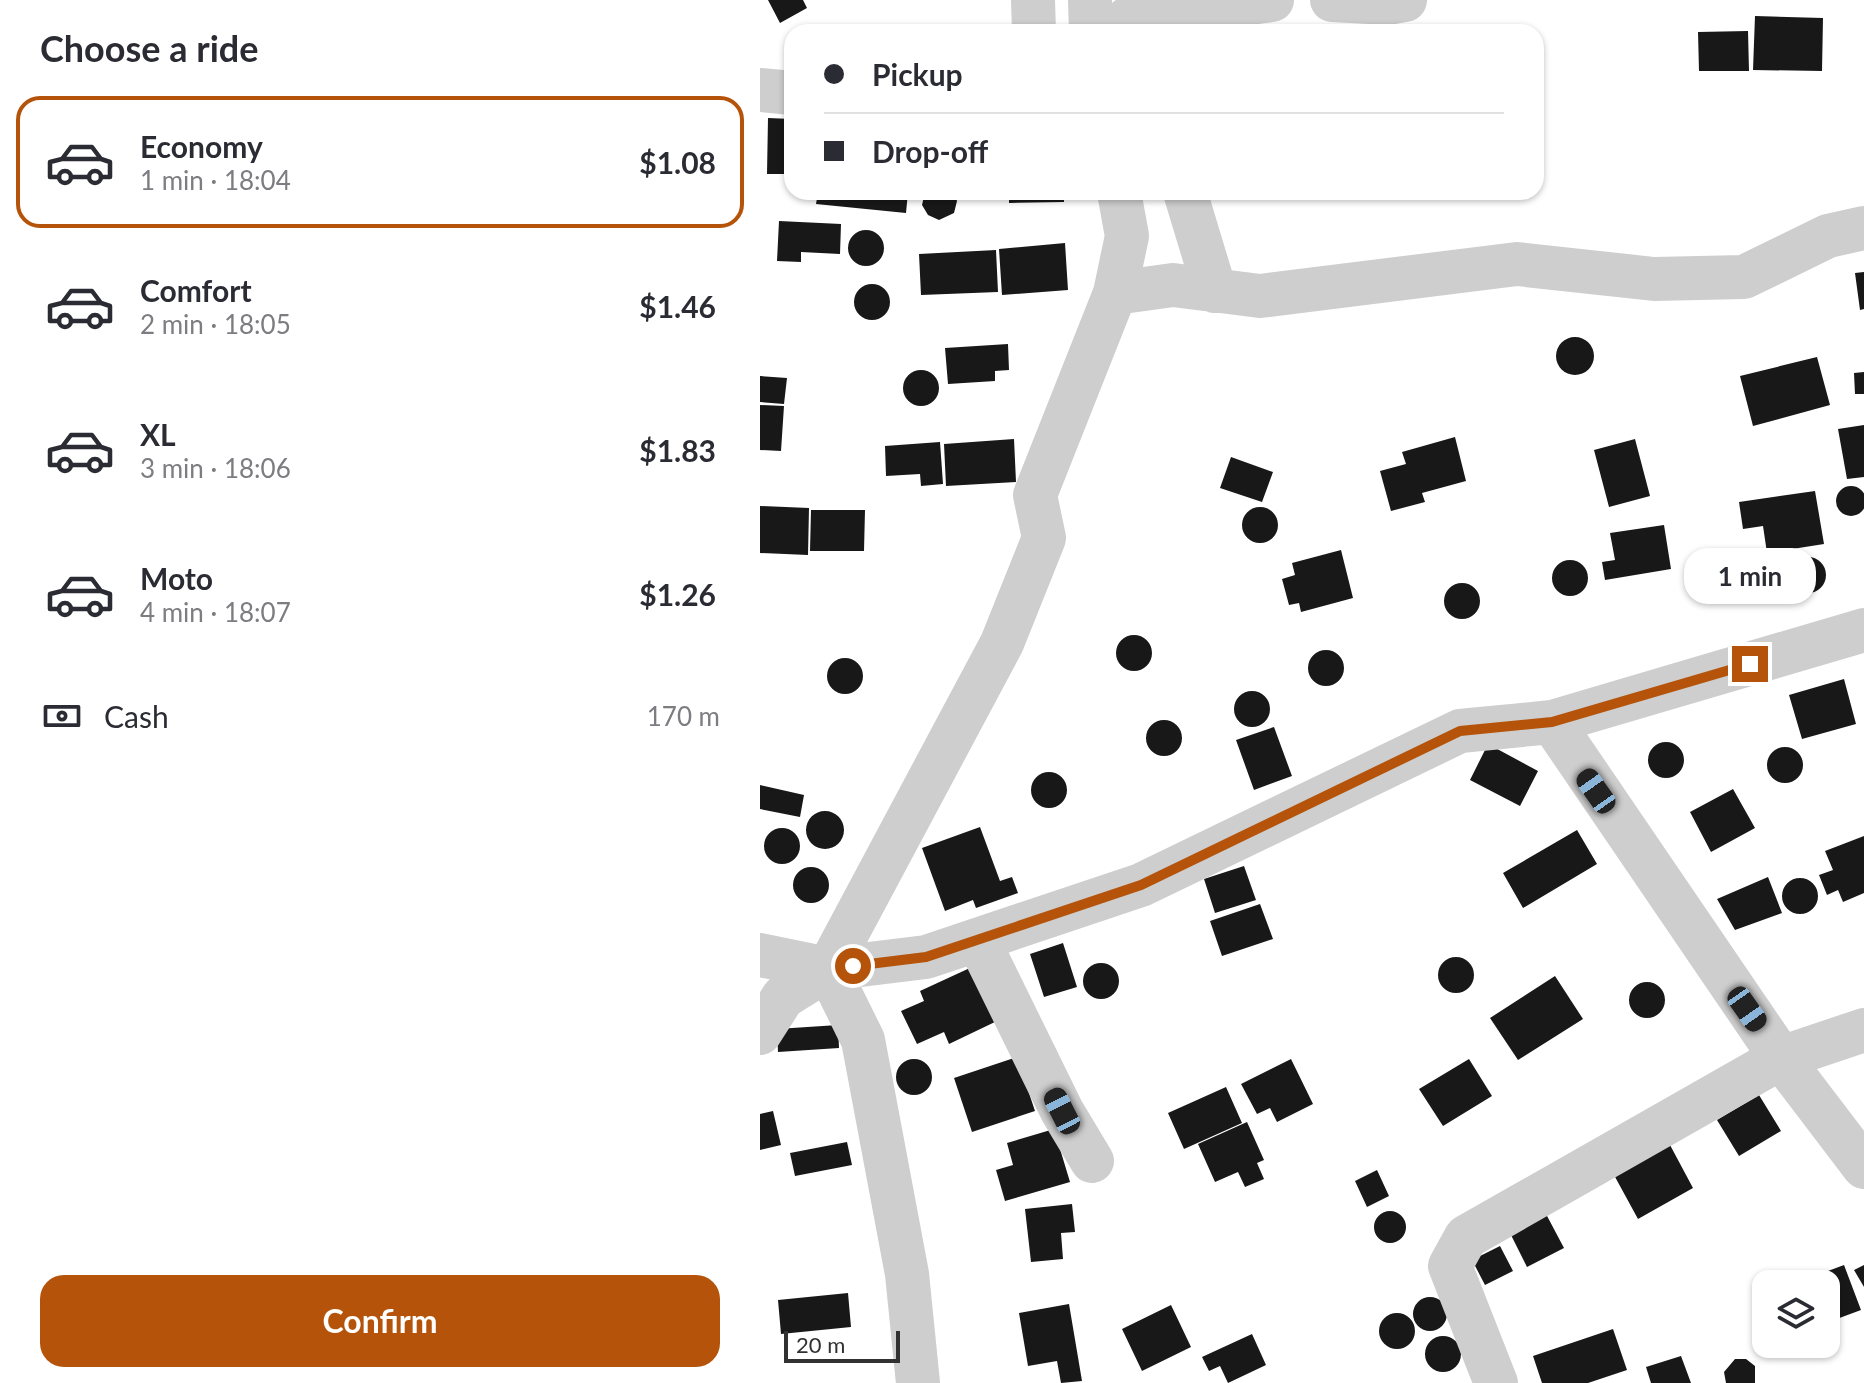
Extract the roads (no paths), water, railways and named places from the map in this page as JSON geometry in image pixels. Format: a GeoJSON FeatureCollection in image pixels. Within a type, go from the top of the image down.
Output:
{"type":"FeatureCollection","features":[{"type":"Feature","properties":{"kind":"street"},"geometry":{"type":"LineString","coordinates":[[1033,0],[1034,24]]}},
{"type":"Feature","properties":{"kind":"street"},"geometry":{"type":"LineString","coordinates":[[1111,17],[1272,0]]}},
{"type":"Feature","properties":{"kind":"street"},"geometry":{"type":"LineString","coordinates":[[1332,0],[1389,3],[1405,0]]}},
{"type":"Feature","properties":{"kind":"street"},"geometry":{"type":"LineString","coordinates":[[760,90],[784,92]]}},
{"type":"Feature","properties":{"kind":"street"},"geometry":{"type":"LineString","coordinates":[[760,1033],[783,997],[828,969],[1002,643],[1044,538],[1035,495],[1115,293],[1127,236],[1120,200]]}},
{"type":"Feature","properties":{"kind":"street"},"geometry":{"type":"LineString","coordinates":[[1187,200],[1215,291]]}},
{"type":"Feature","properties":{"kind":"street"},"geometry":{"type":"LineString","coordinates":[[1115,293],[1173,285],[1260,296],[1517,264],[1654,279],[1744,277],[1828,236],[1864,228]]}},
{"type":"Feature","properties":{"kind":"street"},"geometry":{"type":"LineString","coordinates":[[760,955],[828,969],[926,957],[1141,885],[1460,731],[1552,722],[1864,630]]}},
{"type":"Feature","properties":{"kind":"street"},"geometry":{"type":"LineString","coordinates":[[1552,722],[1781,1058],[1864,1167]]}},
{"type":"Feature","properties":{"kind":"street"},"geometry":{"type":"LineString","coordinates":[[978,940],[1055,1098],[1092,1161]]}},
{"type":"Feature","properties":{"kind":"street"},"geometry":{"type":"LineString","coordinates":[[828,969],[863,1040],[907,1274],[918,1383]]}},
{"type":"Feature","properties":{"kind":"street"},"geometry":{"type":"LineString","coordinates":[[1496,1383],[1450,1266],[1466,1237],[1781,1058],[1864,1030]]}}]}
